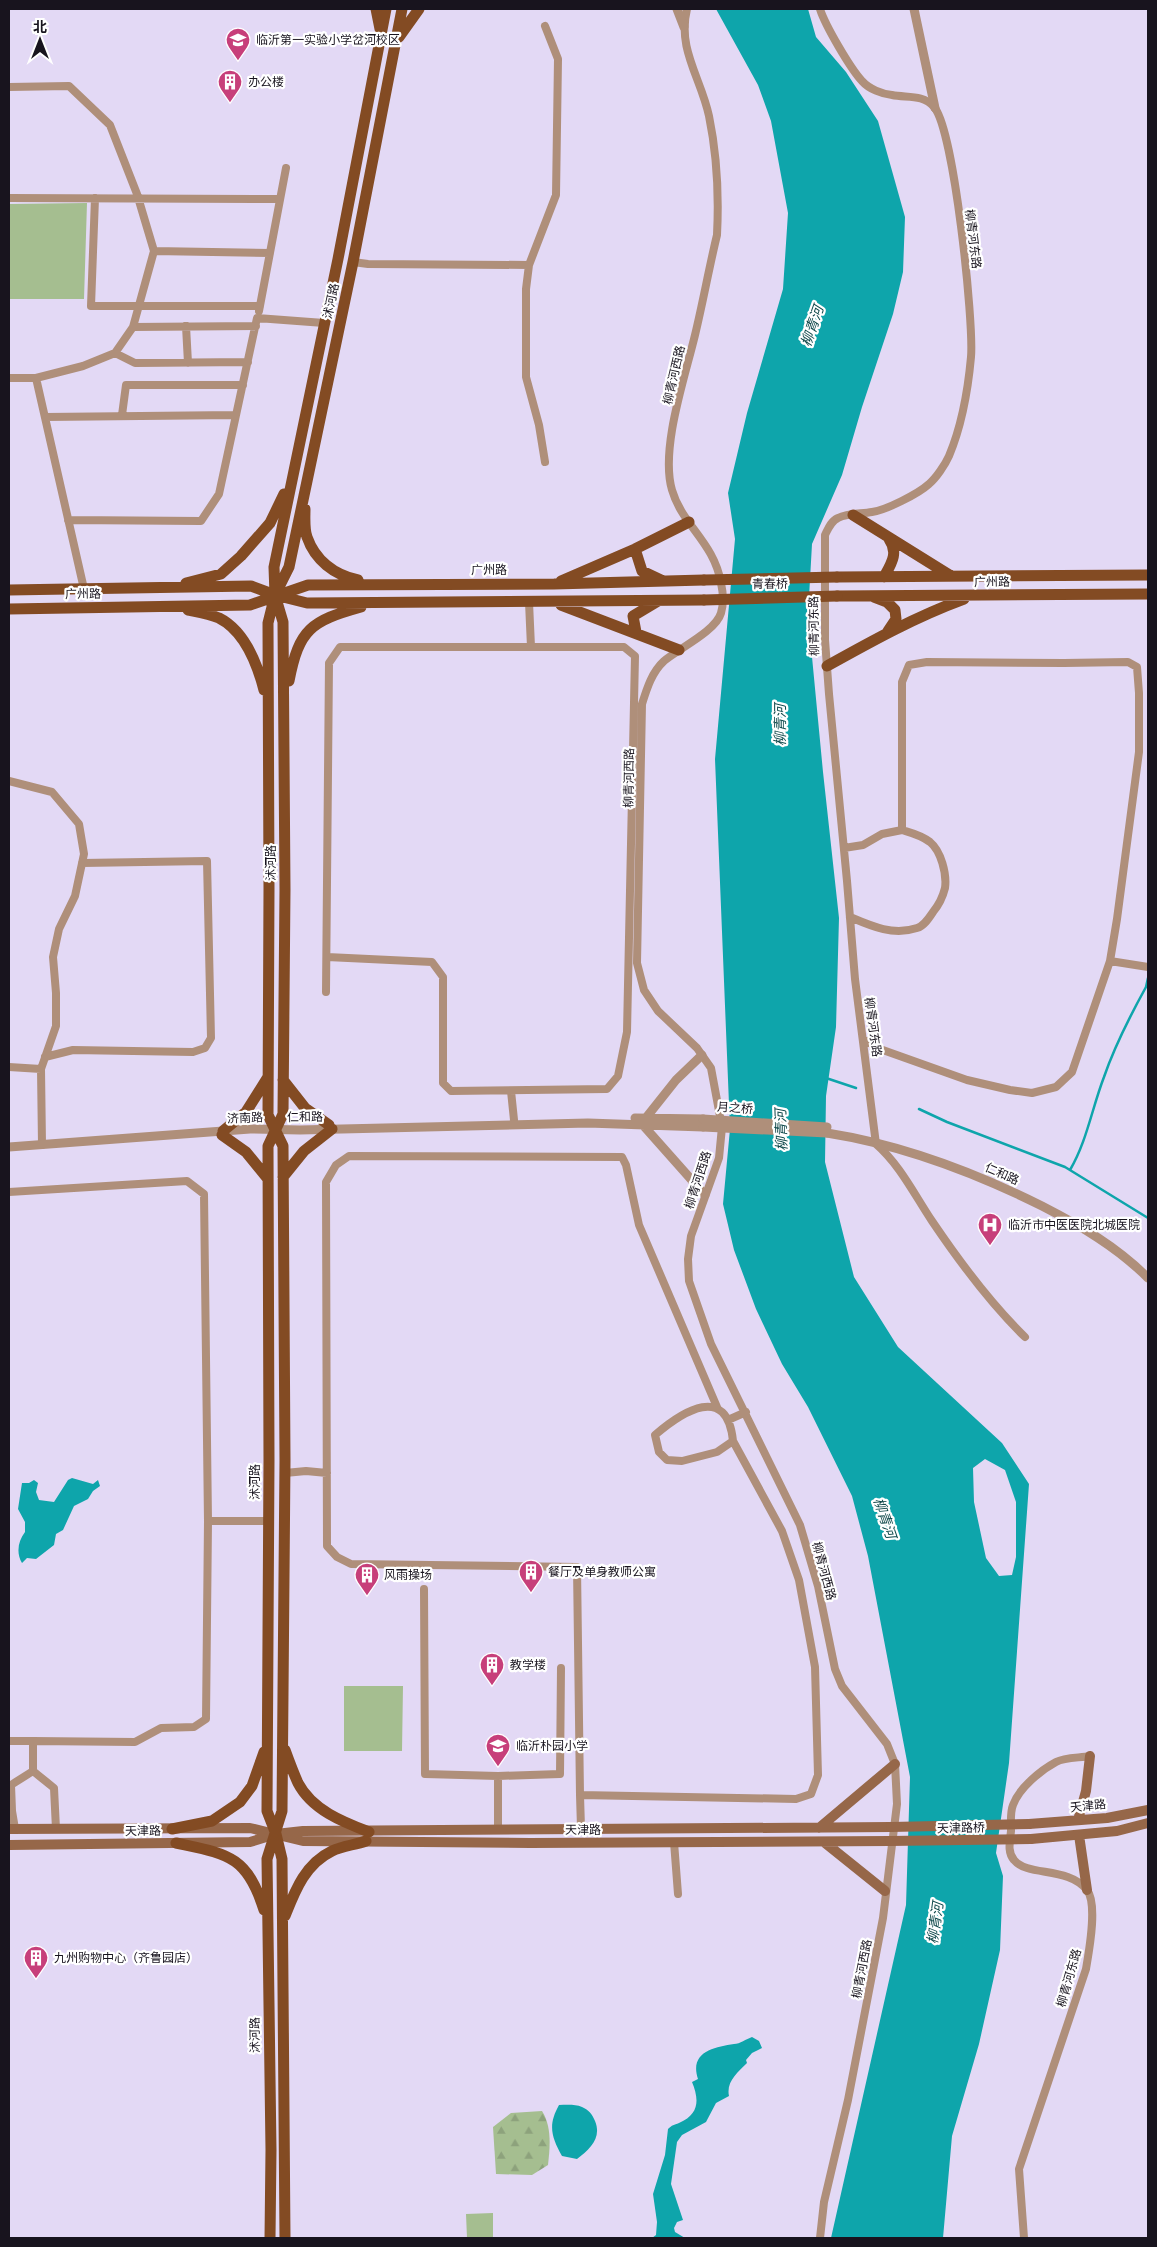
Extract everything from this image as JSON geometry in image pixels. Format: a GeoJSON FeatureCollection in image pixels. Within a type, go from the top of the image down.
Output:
{"type":"FeatureCollection","features":[{"type":"Feature","properties":{"kind":"main road"},"geometry":{"type":"LineString","coordinates":[[376,9],[381,37]]}},
{"type":"Feature","properties":{"kind":"main road","name":"沭河路"},"geometry":{"type":"LineString","coordinates":[[285,2238],[282,1859],[276,1834],[267,1811],[269,1522],[268,1146],[283,1114],[283,622],[275,595],[274,567],[386,9]]}},
{"type":"Feature","properties":{"kind":"main road","name":"沭河路"},"geometry":{"type":"LineString","coordinates":[[270,2238],[267,1859],[282,1811],[285,1473],[283,1146],[268,1115],[268,623],[275,595],[289,567],[353,262],[402,9]]}},
{"type":"Feature","properties":{"kind":"main road"},"geometry":{"type":"LineString","coordinates":[[396,40],[419,9]]}},
{"type":"Feature","properties":{"kind":"main road"},"geometry":{"type":"LineString","coordinates":[[171,587],[221,574],[241,556],[270,523],[290,481]]}},
{"type":"Feature","properties":{"kind":"main road"},"geometry":{"type":"LineString","coordinates":[[304,491],[306,535],[318,560],[346,578],[382,585]]}},
{"type":"Feature","properties":{"kind":"main road"},"geometry":{"type":"LineString","coordinates":[[853,515],[952,577]]}},
{"type":"Feature","properties":{"kind":"main road"},"geometry":{"type":"LineString","coordinates":[[554,584],[635,549],[689,522]]}},
{"type":"Feature","properties":{"kind":"main road"},"geometry":{"type":"LineString","coordinates":[[884,577],[894,559],[894,547],[888,538]]}},
{"type":"Feature","properties":{"kind":"main road"},"geometry":{"type":"LineString","coordinates":[[635,549],[642,571],[662,581]]}},
{"type":"Feature","properties":{"kind":"main road","name":"广州路"},"geometry":{"type":"LineString","coordinates":[[837,577],[1148,575]]}},
{"type":"Feature","properties":{"kind":"main road","name":"青春桥"},"geometry":{"type":"LineString","coordinates":[[704,580],[837,577]]}},
{"type":"Feature","properties":{"kind":"main road","name":"广州路"},"geometry":{"type":"LineString","coordinates":[[9,608],[250,605],[308,585],[554,584],[704,580]]}},
{"type":"Feature","properties":{"kind":"main road","name":"广州路"},"geometry":{"type":"LineString","coordinates":[[9,590],[251,586],[275,595],[307,603],[704,600]]}},
{"type":"Feature","properties":{"kind":"main road","name":"广州路"},"geometry":{"type":"LineString","coordinates":[[837,596],[1148,594]]}},
{"type":"Feature","properties":{"kind":"main road","name":"青春桥"},"geometry":{"type":"LineString","coordinates":[[704,600],[837,596]]}},
{"type":"Feature","properties":{"kind":"main road"},"geometry":{"type":"LineString","coordinates":[[872,596],[886,602],[895,610],[896,619],[888,631]]}},
{"type":"Feature","properties":{"kind":"main road"},"geometry":{"type":"LineString","coordinates":[[826,666],[888,631],[923,614],[972,596]]}},
{"type":"Feature","properties":{"kind":"main road"},"geometry":{"type":"LineString","coordinates":[[636,632],[633,616],[659,600]]}},
{"type":"Feature","properties":{"kind":"main road"},"geometry":{"type":"LineString","coordinates":[[555,602],[679,650]]}},
{"type":"Feature","properties":{"kind":"main road"},"geometry":{"type":"LineString","coordinates":[[284,705],[295,653],[310,629],[333,615],[375,603]]}},
{"type":"Feature","properties":{"kind":"main road"},"geometry":{"type":"LineString","coordinates":[[174,606],[219,618],[239,634],[258,666],[268,709]]}},
{"type":"Feature","properties":{"kind":"main road"},"geometry":{"type":"LineString","coordinates":[[268,1077],[246,1112],[222,1133],[246,1152],[268,1179]]}},
{"type":"Feature","properties":{"kind":"main road"},"geometry":{"type":"LineString","coordinates":[[283,1080],[305,1108],[331,1127],[304,1151],[284,1178]]}},
{"type":"Feature","properties":{"kind":"main road"},"geometry":{"type":"LineString","coordinates":[[172,1829],[212,1821],[240,1802],[252,1786],[267,1743]]}},
{"type":"Feature","properties":{"kind":"main road"},"geometry":{"type":"LineString","coordinates":[[282,1744],[299,1785],[311,1800],[338,1820],[367,1836]]}},
{"type":"Feature","properties":{"kind":"main road"},"geometry":{"type":"LineString","coordinates":[[1078,1820],[1086,1791],[1090,1756]]}},
{"type":"Feature","properties":{"kind":"main road"},"geometry":{"type":"LineString","coordinates":[[819,1828],[895,1764]]}},
{"type":"Feature","properties":{"kind":"main road","name":"天津路"},"geometry":{"type":"LineString","coordinates":[[1029,1824],[1107,1818],[1148,1810]]}},
{"type":"Feature","properties":{"kind":"main road"},"geometry":{"type":"LineString","coordinates":[[1087,1890],[1079,1835],[1117,1831],[1148,1823]]}},
{"type":"Feature","properties":{"kind":"main road","name":"天津路桥"},"geometry":{"type":"LineString","coordinates":[[891,1826],[1029,1824]]}},
{"type":"Feature","properties":{"kind":"main road","name":"天津路"},"geometry":{"type":"LineString","coordinates":[[12,1829],[250,1828],[303,1841],[498,1829],[891,1826]]}},
{"type":"Feature","properties":{"kind":"main road","name":"天津路"},"geometry":{"type":"LineString","coordinates":[[9,1845],[250,1842],[276,1834]]}},
{"type":"Feature","properties":{"kind":"main road","name":"天津路桥"},"geometry":{"type":"LineString","coordinates":[[890,1842],[1031,1839],[1079,1835]]}},
{"type":"Feature","properties":{"kind":"main road"},"geometry":{"type":"LineString","coordinates":[[283,1920],[300,1881],[310,1867],[331,1851],[367,1836]]}},
{"type":"Feature","properties":{"kind":"main road","name":"天津路"},"geometry":{"type":"LineString","coordinates":[[367,1836],[674,1842],[890,1842]]}},
{"type":"Feature","properties":{"kind":"main road"},"geometry":{"type":"LineString","coordinates":[[824,1842],[885,1891]]}},
{"type":"Feature","properties":{"kind":"main road"},"geometry":{"type":"LineString","coordinates":[[176,1843],[221,1853],[241,1866],[257,1888],[268,1921]]}},
{"type":"Feature","properties":{"kind":"street"},"geometry":{"type":"LineString","coordinates":[[677,9],[684,27]]}},
{"type":"Feature","properties":{"kind":"street","name":"柳青河西路"},"geometry":{"type":"LineString","coordinates":[[687,9],[684,41],[709,115],[719,205],[717,235],[670,451],[672,491],[689,522],[711,551],[719,570],[723,594],[721,614],[700,637],[664,661],[653,674],[642,704],[637,963],[644,990],[658,1010],[702,1055],[712,1068],[722,1127],[719,1158],[691,1236],[688,1259],[689,1281],[712,1344],[800,1525],[818,1586],[835,1669],[842,1686],[887,1744],[895,1764],[897,1804],[883,1918],[848,2100],[824,2202],[820,2238]]}},
{"type":"Feature","properties":{"kind":"street"},"geometry":{"type":"LineString","coordinates":[[820,9],[824,21],[862,81],[875,90],[890,95],[922,98],[935,108]]}},
{"type":"Feature","properties":{"kind":"street"},"geometry":{"type":"LineString","coordinates":[[914,9],[935,108]]}},
{"type":"Feature","properties":{"kind":"street"},"geometry":{"type":"LineString","coordinates":[[545,26],[558,58],[556,195],[529,265],[526,289],[526,377],[539,425],[545,462]]}},
{"type":"Feature","properties":{"kind":"street"},"geometry":{"type":"LineString","coordinates":[[9,87],[69,86],[110,126],[139,199],[154,252],[133,326],[115,354],[83,366],[36,378],[9,378]]}},
{"type":"Feature","properties":{"kind":"street","name":"柳青河东路"},"geometry":{"type":"LineString","coordinates":[[877,1142],[854,979],[844,848],[826,666],[825,535],[830,524],[838,518],[874,512],[907,498],[929,484],[948,458],[960,426],[971,355],[964,246],[946,139],[935,108]]}},
{"type":"Feature","properties":{"kind":"street"},"geometry":{"type":"LineString","coordinates":[[68,520],[201,520],[219,494],[258,318],[286,168]]}},
{"type":"Feature","properties":{"kind":"street"},"geometry":{"type":"LineString","coordinates":[[9,198],[280,199]]}},
{"type":"Feature","properties":{"kind":"street"},"geometry":{"type":"LineString","coordinates":[[94,198],[92,306],[260,306]]}},
{"type":"Feature","properties":{"kind":"street"},"geometry":{"type":"LineString","coordinates":[[154,252],[270,253]]}},
{"type":"Feature","properties":{"kind":"street"},"geometry":{"type":"LineString","coordinates":[[353,262],[368,264],[529,265]]}},
{"type":"Feature","properties":{"kind":"street"},"geometry":{"type":"LineString","coordinates":[[258,318],[324,323]]}},
{"type":"Feature","properties":{"kind":"street"},"geometry":{"type":"LineString","coordinates":[[133,326],[256,326]]}},
{"type":"Feature","properties":{"kind":"street"},"geometry":{"type":"LineString","coordinates":[[186,326],[188,362]]}},
{"type":"Feature","properties":{"kind":"street"},"geometry":{"type":"LineString","coordinates":[[115,354],[134,363],[248,362]]}},
{"type":"Feature","properties":{"kind":"street"},"geometry":{"type":"LineString","coordinates":[[36,378],[81,569],[84,589]]}},
{"type":"Feature","properties":{"kind":"street"},"geometry":{"type":"LineString","coordinates":[[122,415],[126,385],[243,385]]}},
{"type":"Feature","properties":{"kind":"street"},"geometry":{"type":"LineString","coordinates":[[45,417],[236,415]]}},
{"type":"Feature","properties":{"kind":"street"},"geometry":{"type":"LineString","coordinates":[[529,602],[531,647]]}},
{"type":"Feature","properties":{"kind":"street"},"geometry":{"type":"LineString","coordinates":[[326,992],[329,663],[340,647],[624,647],[635,656],[628,1032],[618,1076],[607,1089],[451,1091],[443,1083],[443,977],[432,962],[327,957]]}},
{"type":"Feature","properties":{"kind":"street"},"geometry":{"type":"LineString","coordinates":[[863,1039],[880,1049],[968,1080],[1032,1093],[1056,1087],[1072,1072],[1110,961],[1124,875],[1139,752],[1137,668],[1128,662],[1064,664],[927,662],[909,665],[902,682],[902,830]]}},
{"type":"Feature","properties":{"kind":"street"},"geometry":{"type":"LineString","coordinates":[[9,781],[52,792],[79,824],[84,854],[75,896],[60,929],[53,957],[56,1026],[41,1069],[42,1145]]}},
{"type":"Feature","properties":{"kind":"street"},"geometry":{"type":"LineString","coordinates":[[844,848],[863,845],[882,834],[902,830],[916,834],[931,843],[941,860],[945,875],[945,889],[937,906],[918,928],[886,931],[850,917]]}},
{"type":"Feature","properties":{"kind":"street"},"geometry":{"type":"LineString","coordinates":[[45,1057],[73,1050],[193,1052],[205,1048],[211,1038],[207,861],[82,863]]}},
{"type":"Feature","properties":{"kind":"street"},"geometry":{"type":"LineString","coordinates":[[1110,961],[1148,967]]}},
{"type":"Feature","properties":{"kind":"street"},"geometry":{"type":"LineString","coordinates":[[702,1055],[676,1080],[644,1122],[705,1195]]}},
{"type":"Feature","properties":{"kind":"street"},"geometry":{"type":"LineString","coordinates":[[9,1068],[41,1069]]}},
{"type":"Feature","properties":{"kind":"street"},"geometry":{"type":"LineString","coordinates":[[511,1091],[514,1120]]}},
{"type":"Feature","properties":{"kind":"street","name":"仁和路"},"geometry":{"type":"LineString","coordinates":[[331,1127],[514,1120],[703,1123]]}},
{"type":"Feature","properties":{"kind":"street","name":"仁和路"},"geometry":{"type":"LineString","coordinates":[[275,1130],[300,1126],[644,1122]]}},
{"type":"Feature","properties":{"kind":"street","name":"月之桥"},"geometry":{"type":"LineString","coordinates":[[703,1123],[827,1130]]}},
{"type":"Feature","properties":{"kind":"street","name":"济南路"},"geometry":{"type":"LineString","coordinates":[[9,1147],[275,1130]]}},
{"type":"Feature","properties":{"kind":"street","name":"仁和路"},"geometry":{"type":"LineString","coordinates":[[827,1130],[930,1153],[1011,1185],[1089,1225],[1132,1255],[1148,1271]]}},
{"type":"Feature","properties":{"kind":"street","name":"济南路"},"geometry":{"type":"LineString","coordinates":[[9,1152],[222,1133]]}},
{"type":"Feature","properties":{"kind":"street"},"geometry":{"type":"LineString","coordinates":[[877,1142],[892,1158],[937,1228],[1002,1314],[1025,1337]]}},
{"type":"Feature","properties":{"kind":"street","name":"仁和路"},"geometry":{"type":"LineString","coordinates":[[877,1142],[928,1157],[1010,1190],[1086,1229],[1129,1258],[1148,1278]]}},
{"type":"Feature","properties":{"kind":"street"},"geometry":{"type":"LineString","coordinates":[[582,1828],[577,1567],[351,1564],[337,1557],[327,1546],[326,1182],[336,1165],[349,1156],[622,1157],[626,1165],[639,1225],[717,1407]]}},
{"type":"Feature","properties":{"kind":"street"},"geometry":{"type":"LineString","coordinates":[[9,1192],[187,1182],[204,1194],[208,1521],[206,1719],[194,1727],[161,1728],[135,1742],[9,1741]]}},
{"type":"Feature","properties":{"kind":"street"},"geometry":{"type":"LineString","coordinates":[[580,1795],[796,1799],[811,1794],[818,1775],[815,1676],[799,1580],[782,1531],[733,1441],[732,1428],[725,1412],[717,1407],[701,1407],[676,1417],[656,1435],[659,1452],[667,1460],[682,1461],[717,1452],[733,1441]]}},
{"type":"Feature","properties":{"kind":"street"},"geometry":{"type":"LineString","coordinates":[[728,1420],[746,1412]]}},
{"type":"Feature","properties":{"kind":"street"},"geometry":{"type":"LineString","coordinates":[[285,1473],[306,1471],[327,1473]]}},
{"type":"Feature","properties":{"kind":"street"},"geometry":{"type":"LineString","coordinates":[[208,1521],[269,1522]]}},
{"type":"Feature","properties":{"kind":"street"},"geometry":{"type":"LineString","coordinates":[[424,1589],[425,1774],[498,1776],[560,1774],[561,1668]]}},
{"type":"Feature","properties":{"kind":"street"},"geometry":{"type":"LineString","coordinates":[[33,1741],[33,1771]]}},
{"type":"Feature","properties":{"kind":"street"},"geometry":{"type":"LineString","coordinates":[[1087,1890],[1076,1880],[1060,1874],[1022,1866],[1014,1861],[1009,1852],[1013,1805],[1021,1793],[1031,1782],[1058,1761],[1090,1756]]}},
{"type":"Feature","properties":{"kind":"street"},"geometry":{"type":"LineString","coordinates":[[12,1829],[11,1785],[33,1771]]}},
{"type":"Feature","properties":{"kind":"street"},"geometry":{"type":"LineString","coordinates":[[33,1771],[54,1788],[56,1829]]}},
{"type":"Feature","properties":{"kind":"street"},"geometry":{"type":"LineString","coordinates":[[498,1776],[498,1829]]}},
{"type":"Feature","properties":{"kind":"street"},"geometry":{"type":"LineString","coordinates":[[674,1842],[678,1894]]}},
{"type":"Feature","properties":{"kind":"street","name":"柳青河东路"},"geometry":{"type":"LineString","coordinates":[[1024,2238],[1019,2169],[1086,1969],[1091,1940],[1090,1900],[1087,1890]]}},
{"type":"Feature","properties":{"kind":"green space"},"geometry":{"type":"Polygon","coordinates":[[[87,203],[84,299],[9,299],[9,204],[87,203]]]}},
{"type":"Feature","properties":{"kind":"green space"},"geometry":{"type":"Polygon","coordinates":[[[344,1686],[403,1686],[402,1751],[344,1751],[344,1686]]]}},
{"type":"Feature","properties":{"kind":"green space"},"geometry":{"type":"Polygon","coordinates":[[[542,2111],[549,2130],[548,2165],[532,2175],[496,2174],[493,2127],[511,2113],[542,2111]]]}},
{"type":"Feature","properties":{"kind":"green space"},"geometry":{"type":"Polygon","coordinates":[[[493,2213],[493,2238],[467,2238],[466,2214],[493,2213]]]}},
{"type":"Feature","properties":{"kind":"water","name":"柳青河"},"geometry":{"type":"Polygon","coordinates":[[[716,9],[808,9],[816,37],[846,72],[878,121],[905,217],[903,272],[893,314],[842,475],[812,544],[808,615],[839,918],[836,1027],[826,1096],[825,1162],[854,1277],[898,1347],[1002,1443],[1029,1484],[1009,1763],[996,1853],[1003,1876],[1000,1950],[979,2044],[952,2136],[943,2238],[831,2238],[906,1905],[910,1777],[868,1556],[852,1496],[808,1407],[782,1364],[756,1309],[734,1250],[723,1204],[730,1129],[715,759],[735,539],[728,493],[747,413],[783,289],[788,213],[771,121],[758,85],[716,9]],[[985,1459],[973,1468],[974,1502],[986,1558],[999,1576],[1012,1575],[1016,1557],[1016,1502],[1005,1470],[985,1459]]]}},
{"type":"Feature","properties":{"kind":"water"},"geometry":{"type":"Polygon","coordinates":[[[72,1478],[93,1484],[98,1480],[100,1486],[93,1491],[88,1499],[74,1506],[63,1530],[56,1534],[54,1545],[36,1559],[27,1558],[22,1563],[19,1547],[25,1532],[25,1522],[18,1509],[22,1483],[29,1483],[34,1480],[38,1483],[36,1492],[39,1500],[54,1502],[68,1480],[72,1478]]]}},
{"type":"Feature","properties":{"kind":"water"},"geometry":{"type":"Polygon","coordinates":[[[752,2037],[759,2041],[762,2048],[752,2053],[746,2060],[747,2063],[733,2078],[729,2086],[729,2096],[716,2103],[706,2122],[682,2135],[677,2142],[671,2184],[683,2220],[677,2222],[674,2228],[675,2232],[685,2238],[652,2238],[656,2235],[657,2222],[653,2194],[665,2155],[668,2129],[686,2119],[694,2111],[696,2094],[692,2082],[698,2079],[697,2063],[705,2052],[711,2049],[738,2043],[752,2037]]]}},
{"type":"Feature","properties":{"kind":"water"},"geometry":{"type":"Polygon","coordinates":[[[559,2105],[573,2105],[587,2109],[593,2116],[597,2127],[594,2143],[577,2159],[562,2156],[553,2136],[553,2119],[559,2105]]]}},
{"type":"Feature","properties":{"kind":"waterway"},"geometry":{"type":"LineString","coordinates":[[1070,1170],[1081,1148],[1113,1054],[1146,987],[1148,978]]}},
{"type":"Feature","properties":{"kind":"waterway"},"geometry":{"type":"LineString","coordinates":[[826,1078],[856,1088]]}},
{"type":"Feature","properties":{"kind":"waterway"},"geometry":{"type":"LineString","coordinates":[[919,1109],[947,1122],[1065,1167],[1148,1218]]}},
{"type":"Feature","properties":{"kind":"place","name":"临沂第一实验小学岔河校区"},"geometry":{"type":"Point","coordinates":[238,61]}},
{"type":"Feature","properties":{"kind":"place","name":"办公楼"},"geometry":{"type":"Point","coordinates":[230,103]}},
{"type":"Feature","properties":{"kind":"place","name":"临沂市中医医院北城医院"},"geometry":{"type":"Point","coordinates":[990,1246]}},
{"type":"Feature","properties":{"kind":"place","name":"餐厅及单身教师公寓"},"geometry":{"type":"Point","coordinates":[531,1593]}},
{"type":"Feature","properties":{"kind":"place","name":"风雨操场"},"geometry":{"type":"Point","coordinates":[367,1596]}},
{"type":"Feature","properties":{"kind":"place","name":"教学楼"},"geometry":{"type":"Point","coordinates":[492,1686]}},
{"type":"Feature","properties":{"kind":"place","name":"临沂朴园小学"},"geometry":{"type":"Point","coordinates":[498,1767]}},
{"type":"Feature","properties":{"kind":"place","name":"九州购物中心（齐鲁园店）"},"geometry":{"type":"Point","coordinates":[36,1979]}}]}
